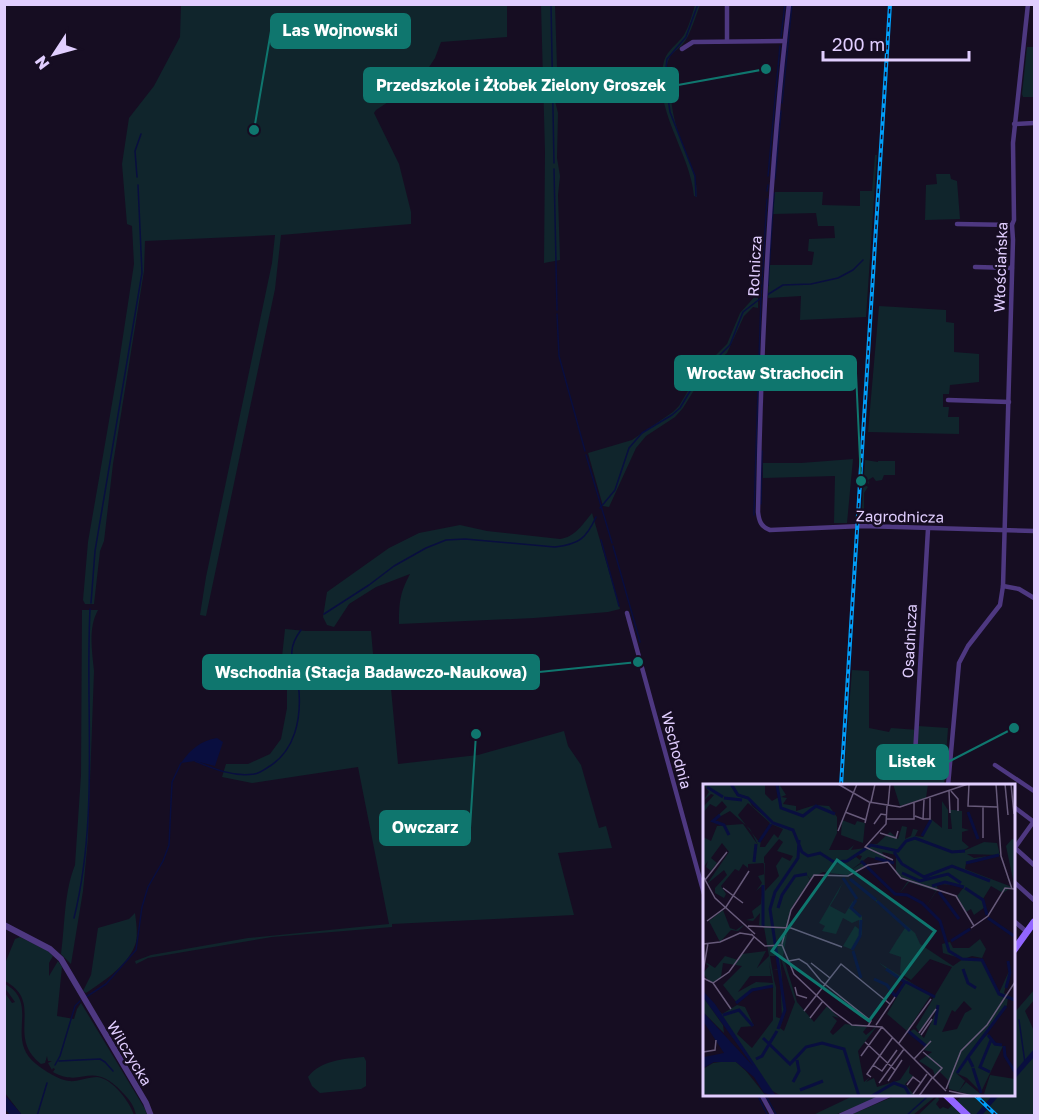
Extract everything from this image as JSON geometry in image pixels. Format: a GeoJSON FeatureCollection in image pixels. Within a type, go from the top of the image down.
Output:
{"type":"FeatureCollection","features":[{"type":"Feature","properties":{"kind":"main road"},"geometry":{"type":"LineString","coordinates":[[1015,949],[1035,921]]}},
{"type":"Feature","properties":{"kind":"main road"},"geometry":{"type":"LineString","coordinates":[[946,1096],[968,1116]]}},
{"type":"Feature","properties":{"kind":"street"},"geometry":{"type":"LineString","coordinates":[[727,4],[727,41]]}},
{"type":"Feature","properties":{"kind":"street","name":"Rolnicza"},"geometry":{"type":"LineString","coordinates":[[765,528],[760,522],[758,512],[763,307],[770,195],[789,4]]}},
{"type":"Feature","properties":{"kind":"street","name":"Włościańska"},"geometry":{"type":"LineString","coordinates":[[948,784],[959,663],[968,646],[1000,605],[1003,586],[1012,225],[1014,220],[1014,124],[1022,76],[1028,4]]}},
{"type":"Feature","properties":{"kind":"street"},"geometry":{"type":"LineString","coordinates":[[682,49],[693,42],[785,41]]}},
{"type":"Feature","properties":{"kind":"street"},"geometry":{"type":"LineString","coordinates":[[1014,124],[1035,123]]}},
{"type":"Feature","properties":{"kind":"street"},"geometry":{"type":"LineString","coordinates":[[957,224],[1012,225]]}},
{"type":"Feature","properties":{"kind":"street"},"geometry":{"type":"LineString","coordinates":[[975,267],[1012,268]]}},
{"type":"Feature","properties":{"kind":"street"},"geometry":{"type":"LineString","coordinates":[[948,400],[1009,402]]}},
{"type":"Feature","properties":{"kind":"street","name":"Zagrodnicza"},"geometry":{"type":"LineString","coordinates":[[765,528],[770,530],[869,526],[1035,531]]}},
{"type":"Feature","properties":{"kind":"street","name":"Osadnicza"},"geometry":{"type":"LineString","coordinates":[[915,755],[928,529]]}},
{"type":"Feature","properties":{"kind":"street"},"geometry":{"type":"LineString","coordinates":[[1003,586],[1019,590],[1035,598]]}},
{"type":"Feature","properties":{"kind":"street","name":"Wschodnia"},"geometry":{"type":"LineString","coordinates":[[627,613],[703,887]]}},
{"type":"Feature","properties":{"kind":"street"},"geometry":{"type":"LineString","coordinates":[[995,765],[1035,791]]}},
{"type":"Feature","properties":{"kind":"street"},"geometry":{"type":"LineString","coordinates":[[1015,808],[1034,822],[1032,830],[1015,845],[1035,865]]}},
{"type":"Feature","properties":{"kind":"street"},"geometry":{"type":"LineString","coordinates":[[1015,883],[1035,900]]}},
{"type":"Feature","properties":{"kind":"street"},"geometry":{"type":"LineString","coordinates":[[1015,922],[1027,932]]}},
{"type":"Feature","properties":{"kind":"street","name":"Wilczycka"},"geometry":{"type":"LineString","coordinates":[[4,925],[58,955],[146,1103],[151,1116]]}},
{"type":"Feature","properties":{"kind":"street"},"geometry":{"type":"LineString","coordinates":[[762,1096],[773,1116]]}},
{"type":"Feature","properties":{"kind":"street"},"geometry":{"type":"LineString","coordinates":[[841,1116],[888,1096]]}},
{"type":"Feature","properties":{"kind":"shaded area"},"geometry":{"type":"Polygon","coordinates":[[[181,5],[507,5],[507,37],[441,42],[435,58],[420,81],[374,113],[399,164],[411,212],[411,224],[281,235],[275,289],[206,616],[200,615],[206,577],[272,263],[275,235],[145,241],[144,271],[113,464],[94,604],[85,604],[83,600],[88,542],[134,264],[132,226],[127,224],[122,164],[129,118],[154,86],[180,37],[181,5]]]}},
{"type":"Feature","properties":{"kind":"shaded area"},"geometry":{"type":"Polygon","coordinates":[[[541,5],[555,5],[557,68],[555,101],[558,113],[557,158],[560,176],[558,195],[560,260],[544,263],[545,152],[541,5]]]}},
{"type":"Feature","properties":{"kind":"shaded area"},"geometry":{"type":"Polygon","coordinates":[[[695,5],[700,5],[688,36],[670,56],[666,77],[671,78],[673,113],[693,171],[697,197],[694,196],[686,163],[667,113],[661,78],[664,61],[670,50],[684,35],[695,5]]]}},
{"type":"Feature","properties":{"kind":"shaded area"},"geometry":{"type":"Polygon","coordinates":[[[1027,47],[1034,47],[1034,97],[1023,97],[1022,94],[1027,47]]]}},
{"type":"Feature","properties":{"kind":"shaded area"},"geometry":{"type":"Polygon","coordinates":[[[875,155],[877,155],[866,317],[800,320],[801,296],[768,298],[769,265],[812,265],[814,252],[808,251],[809,239],[835,238],[834,226],[818,226],[816,213],[773,214],[775,192],[823,192],[822,205],[860,206],[860,191],[872,191],[875,155]]]}},
{"type":"Feature","properties":{"kind":"shaded area"},"geometry":{"type":"Polygon","coordinates":[[[936,174],[950,174],[951,179],[957,181],[960,219],[925,220],[926,185],[937,184],[936,174]]]}},
{"type":"Feature","properties":{"kind":"shaded area"},"geometry":{"type":"Polygon","coordinates":[[[758,293],[758,308],[753,307],[744,316],[727,353],[706,371],[675,417],[646,436],[636,448],[609,507],[603,506],[588,453],[632,440],[673,412],[699,372],[727,344],[740,313],[758,293]]]}},
{"type":"Feature","properties":{"kind":"shaded area"},"geometry":{"type":"Polygon","coordinates":[[[879,306],[946,310],[946,322],[954,323],[954,352],[979,354],[979,382],[950,385],[949,394],[943,394],[943,407],[949,407],[948,417],[959,417],[959,434],[868,432],[879,306]]]}},
{"type":"Feature","properties":{"kind":"shaded area"},"geometry":{"type":"Polygon","coordinates":[[[853,459],[847,523],[834,523],[835,476],[763,478],[763,463],[853,459]]]}},
{"type":"Feature","properties":{"kind":"shaded area"},"geometry":{"type":"Polygon","coordinates":[[[865,460],[895,461],[895,475],[884,475],[882,480],[876,481],[873,477],[868,480],[869,484],[866,482],[865,485],[868,487],[864,493],[864,510],[867,514],[864,518],[870,519],[870,522],[861,522],[865,460]]]}},
{"type":"Feature","properties":{"kind":"shaded area"},"geometry":{"type":"Polygon","coordinates":[[[592,513],[620,609],[534,618],[399,624],[401,598],[410,574],[376,587],[349,604],[334,627],[327,625],[323,617],[327,592],[389,548],[419,533],[460,525],[487,531],[560,539],[574,533],[592,513]]]}},
{"type":"Feature","properties":{"kind":"shaded area"},"geometry":{"type":"Polygon","coordinates":[[[82,610],[98,610],[92,632],[94,671],[88,838],[83,891],[71,964],[61,954],[67,897],[75,865],[81,775],[82,610]]]}},
{"type":"Feature","properties":{"kind":"shaded area"},"geometry":{"type":"Polygon","coordinates":[[[285,629],[371,631],[374,665],[389,667],[398,764],[478,755],[564,731],[568,746],[581,765],[599,828],[606,826],[612,848],[558,853],[574,915],[392,924],[392,927],[272,937],[148,958],[136,964],[135,961],[151,955],[248,938],[389,924],[358,767],[252,783],[222,777],[226,764],[248,764],[270,754],[281,739],[287,708],[287,685],[282,657],[285,629]]]}},
{"type":"Feature","properties":{"kind":"shaded area"},"geometry":{"type":"Polygon","coordinates":[[[852,670],[869,671],[869,728],[889,732],[891,728],[918,730],[918,726],[948,728],[944,784],[843,784],[852,670]]]}},
{"type":"Feature","properties":{"kind":"shaded area"},"geometry":{"type":"Polygon","coordinates":[[[217,738],[223,742],[215,766],[195,761],[181,763],[196,746],[217,738]]]}},
{"type":"Feature","properties":{"kind":"shaded area"},"geometry":{"type":"Polygon","coordinates":[[[135,913],[137,935],[133,950],[116,971],[86,993],[83,991],[91,975],[98,928],[129,919],[135,913]]]}},
{"type":"Feature","properties":{"kind":"shaded area"},"geometry":{"type":"Polygon","coordinates":[[[20,937],[48,951],[53,956],[49,963],[49,976],[58,961],[62,967],[57,1016],[74,1019],[81,1003],[147,1115],[136,1115],[127,1097],[102,1077],[63,1076],[53,1072],[55,1069],[52,1070],[48,1063],[52,1061],[48,1061],[47,1056],[45,1063],[41,1064],[31,1053],[24,1031],[22,999],[17,990],[5,981],[4,966],[15,939],[20,937]]]}},
{"type":"Feature","properties":{"kind":"shaded area"},"geometry":{"type":"Polygon","coordinates":[[[5,984],[21,1001],[23,1043],[27,1054],[36,1064],[52,1075],[69,1081],[103,1078],[120,1092],[134,1115],[22,1115],[5,1093],[5,993],[12,1003],[15,1002],[5,988],[5,984]]]}},
{"type":"Feature","properties":{"kind":"shaded area"},"geometry":{"type":"Polygon","coordinates":[[[1034,990],[1034,1000],[1025,1011],[1034,1031],[1034,1115],[917,1116],[938,1096],[939,1100],[936,1104],[940,1109],[943,1107],[948,1109],[962,1096],[1015,1096],[1015,1012],[1034,990]]]}},
{"type":"Feature","properties":{"kind":"shaded area"},"geometry":{"type":"Polygon","coordinates":[[[364,1057],[366,1086],[361,1089],[320,1093],[312,1086],[308,1077],[319,1067],[333,1061],[364,1057]]]}},
{"type":"Feature","properties":{"kind":"shaded area"},"geometry":{"type":"Polygon","coordinates":[[[853,1096],[882,1096],[835,1115],[811,1116],[853,1096]]]}},
{"type":"Feature","properties":{"kind":"shaded area"},"geometry":{"type":"Polygon","coordinates":[[[895,1096],[936,1096],[913,1115],[848,1116],[895,1096]]]}},
{"type":"Feature","properties":{"kind":"waterway"},"geometry":{"type":"LineString","coordinates":[[551,4],[554,163]]}},
{"type":"Feature","properties":{"kind":"waterway"},"geometry":{"type":"LineString","coordinates":[[696,196],[695,176],[670,112],[665,77],[667,59],[686,37],[698,4]]}},
{"type":"Feature","properties":{"kind":"waterway"},"geometry":{"type":"LineString","coordinates":[[781,37],[785,4]]}},
{"type":"Feature","properties":{"kind":"waterway"},"geometry":{"type":"LineString","coordinates":[[782,103],[792,4]]}},
{"type":"Feature","properties":{"kind":"waterway"},"geometry":{"type":"LineString","coordinates":[[768,176],[780,46]]}},
{"type":"Feature","properties":{"kind":"waterway"},"geometry":{"type":"LineString","coordinates":[[775,179],[781,111]]}},
{"type":"Feature","properties":{"kind":"waterway"},"geometry":{"type":"LineString","coordinates":[[137,177],[135,151],[141,134]]}},
{"type":"Feature","properties":{"kind":"waterway"},"geometry":{"type":"LineString","coordinates":[[554,169],[557,310]]}},
{"type":"Feature","properties":{"kind":"waterway"},"geometry":{"type":"LineString","coordinates":[[91,603],[95,551],[142,273],[138,185]]}},
{"type":"Feature","properties":{"kind":"waterway"},"geometry":{"type":"LineString","coordinates":[[767,191],[768,185]]}},
{"type":"Feature","properties":{"kind":"waterway"},"geometry":{"type":"LineString","coordinates":[[768,285],[774,193]]}},
{"type":"Feature","properties":{"kind":"waterway"},"geometry":{"type":"LineString","coordinates":[[754,515],[761,298],[767,199]]}},
{"type":"Feature","properties":{"kind":"waterway"},"geometry":{"type":"LineString","coordinates":[[767,295],[783,285],[811,284],[838,278],[853,270],[863,260]]}},
{"type":"Feature","properties":{"kind":"waterway"},"geometry":{"type":"LineString","coordinates":[[600,508],[615,490],[629,448],[642,433],[680,408],[699,376],[730,345],[743,312],[761,298]]}},
{"type":"Feature","properties":{"kind":"waterway"},"geometry":{"type":"LineString","coordinates":[[557,314],[559,356],[585,451]]}},
{"type":"Feature","properties":{"kind":"waterway"},"geometry":{"type":"LineString","coordinates":[[761,504],[762,451]]}},
{"type":"Feature","properties":{"kind":"waterway"},"geometry":{"type":"LineString","coordinates":[[586,455],[612,543]]}},
{"type":"Feature","properties":{"kind":"waterway"},"geometry":{"type":"LineString","coordinates":[[324,614],[394,566],[446,540],[465,539],[563,546],[581,539],[589,531],[596,517]]}},
{"type":"Feature","properties":{"kind":"waterway"},"geometry":{"type":"LineString","coordinates":[[601,540],[619,606]]}},
{"type":"Feature","properties":{"kind":"waterway"},"geometry":{"type":"LineString","coordinates":[[613,546],[640,642]]}},
{"type":"Feature","properties":{"kind":"waterway"},"geometry":{"type":"LineString","coordinates":[[74,918],[82,880],[89,803],[90,609]]}},
{"type":"Feature","properties":{"kind":"waterway"},"geometry":{"type":"LineString","coordinates":[[195,761],[216,769],[246,775],[260,772],[279,759],[291,743],[299,713],[298,683],[292,654],[295,639],[301,630]]}},
{"type":"Feature","properties":{"kind":"waterway"},"geometry":{"type":"LineString","coordinates":[[86,997],[106,984],[136,950],[142,907],[148,887],[169,845],[172,782],[181,763]]}},
{"type":"Feature","properties":{"kind":"waterway"},"geometry":{"type":"LineString","coordinates":[[702,899],[703,903]]}},
{"type":"Feature","properties":{"kind":"waterway"},"geometry":{"type":"LineString","coordinates":[[55,1065],[60,1056],[75,1006],[80,1001]]}},
{"type":"Feature","properties":{"kind":"waterway"},"geometry":{"type":"LineString","coordinates":[[1019,1020],[1025,1063]]}},
{"type":"Feature","properties":{"kind":"waterway"},"geometry":{"type":"LineString","coordinates":[[1015,1075],[1034,1053]]}},
{"type":"Feature","properties":{"kind":"waterway"},"geometry":{"type":"LineString","coordinates":[[59,1061],[100,1059],[113,1071]]}},
{"type":"Feature","properties":{"kind":"waterway"},"geometry":{"type":"LineString","coordinates":[[37,1116],[47,1083]]}},
{"type":"Feature","properties":{"kind":"waterway"},"geometry":{"type":"LineString","coordinates":[[758,1096],[768,1116]]}},
{"type":"Feature","properties":{"kind":"waterway"},"geometry":{"type":"LineString","coordinates":[[766,1096],[777,1116]]}},
{"type":"Feature","properties":{"kind":"waterway"},"geometry":{"type":"LineString","coordinates":[[978,1116],[995,1096]]}},
{"type":"Feature","properties":{"kind":"waterway"},"geometry":{"type":"LineString","coordinates":[[906,1116],[926,1098]]}},
{"type":"Feature","properties":{"kind":"waterway"},"geometry":{"type":"LineString","coordinates":[[4,1101],[17,1116]]}},
{"type":"Feature","properties":{"kind":"railway"},"geometry":{"type":"LineString","coordinates":[[841,784],[890,4]]}},
{"type":"Feature","properties":{"kind":"railway"},"geometry":{"type":"LineString","coordinates":[[976,1096],[997,1116]]}},
{"type":"Feature","properties":{"kind":"place","name":"Przedszkole i Żłobek Zielony Groszek"},"geometry":{"type":"Point","coordinates":[766,69]}},
{"type":"Feature","properties":{"kind":"place","name":"Las Wojnowski"},"geometry":{"type":"Point","coordinates":[254,130]}},
{"type":"Feature","properties":{"kind":"place","name":"Wrocław Strachocin"},"geometry":{"type":"Point","coordinates":[861,481]}},
{"type":"Feature","properties":{"kind":"place","name":"Wschodnia (Stacja Badawczo-Naukowa)"},"geometry":{"type":"Point","coordinates":[638,662]}},
{"type":"Feature","properties":{"kind":"place","name":"Listek"},"geometry":{"type":"Point","coordinates":[1014,728]}},
{"type":"Feature","properties":{"kind":"place","name":"Owczarz"},"geometry":{"type":"Point","coordinates":[476,734]}}]}
